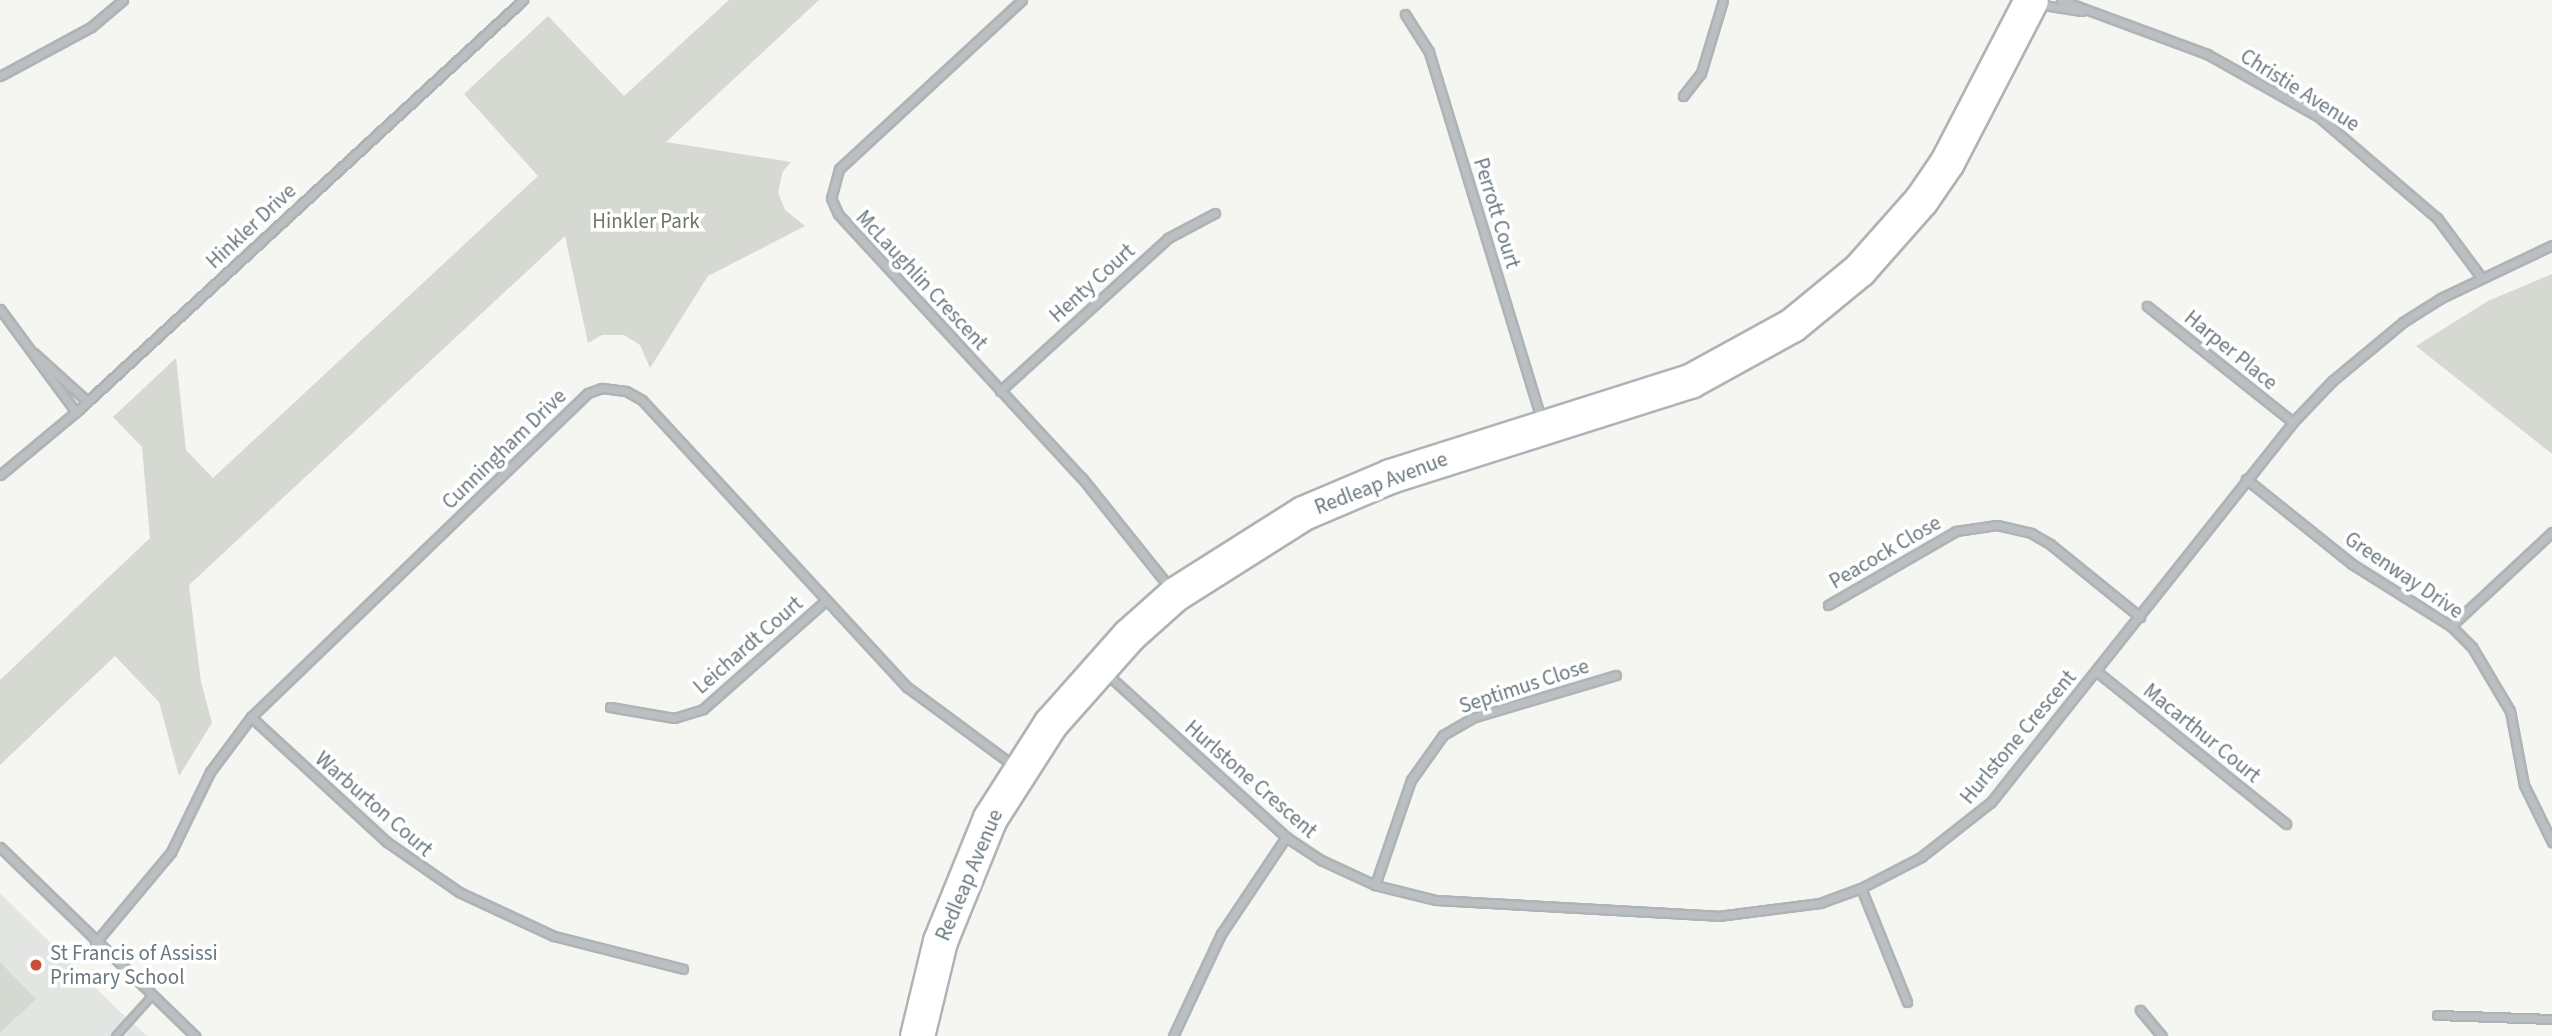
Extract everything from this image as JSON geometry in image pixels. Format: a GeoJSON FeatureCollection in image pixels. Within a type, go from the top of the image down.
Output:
{"type":"FeatureCollection","features":[{"type":"Feature","properties":{"kind":"street"},"geometry":{"type":"LineString","coordinates":[[0,76],[90,27],[123,0]]}},
{"type":"Feature","properties":{"kind":"street","name":"Hinkler Drive"},"geometry":{"type":"LineString","coordinates":[[0,475],[76,412],[523,0]]}},
{"type":"Feature","properties":{"kind":"street","name":"McLaughlin Crescent"},"geometry":{"type":"LineString","coordinates":[[1022,0],[847,161],[831,188],[838,214],[1096,495],[1175,594]]}},
{"type":"Feature","properties":{"kind":"street"},"geometry":{"type":"LineString","coordinates":[[1683,96],[1708,57],[1723,0]]}},
{"type":"Feature","properties":{"kind":"street","name":"Christie Avenue"},"geometry":{"type":"LineString","coordinates":[[2031,1],[2096,13]]}},
{"type":"Feature","properties":{"kind":"street","name":"Christie Avenue"},"geometry":{"type":"LineString","coordinates":[[2031,1],[2096,13],[2207,54],[2319,117],[2429,210],[2481,276]]}},
{"type":"Feature","properties":{"kind":"street","name":"Redleap Avenue"},"geometry":{"type":"LineString","coordinates":[[917,1036],[953,900],[990,818],[1019,769],[1098,666],[1175,594],[1263,534],[1338,496],[1690,381],[1754,349],[1827,299],[1892,237],[1921,200],[1947,162],[1987,83],[1993,44],[2031,1]]}},
{"type":"Feature","properties":{"kind":"street","name":"Perrott Court"},"geometry":{"type":"LineString","coordinates":[[1405,14],[1429,52],[1545,428]]}},
{"type":"Feature","properties":{"kind":"street","name":"Henty Court"},"geometry":{"type":"LineString","coordinates":[[1000,391],[1168,238],[1215,213]]}},
{"type":"Feature","properties":{"kind":"street","name":"Hurlstone Crescent"},"geometry":{"type":"LineString","coordinates":[[1098,666],[1286,837],[1321,860],[1374,885],[1436,900],[1718,916],[1786,910],[1861,888],[1921,857],[1971,820],[2012,777],[2292,422],[2403,322],[2481,276],[2552,245]]}},
{"type":"Feature","properties":{"kind":"street","name":"Harper Place"},"geometry":{"type":"LineString","coordinates":[[2147,306],[2292,422]]}},
{"type":"Feature","properties":{"kind":"street"},"geometry":{"type":"LineString","coordinates":[[0,309],[76,412]]}},
{"type":"Feature","properties":{"kind":"street"},"geometry":{"type":"LineString","coordinates":[[23,343],[86,401]]}},
{"type":"Feature","properties":{"kind":"street","name":"Cunningham Drive"},"geometry":{"type":"LineString","coordinates":[[95,943],[171,852],[210,772],[251,717],[588,393],[602,388],[626,391],[642,400],[907,687],[1019,769]]}},
{"type":"Feature","properties":{"kind":"street","name":"Greenway Drive"},"geometry":{"type":"LineString","coordinates":[[2246,479],[2373,580],[2451,626],[2472,647],[2500,689],[2513,723],[2524,785],[2552,842]]}},
{"type":"Feature","properties":{"kind":"street","name":"Peacock Close"},"geometry":{"type":"LineString","coordinates":[[1828,605],[1956,531],[1997,524],[2031,533],[2050,544],[2140,617]]}},
{"type":"Feature","properties":{"kind":"street"},"geometry":{"type":"LineString","coordinates":[[2451,626],[2552,532]]}},
{"type":"Feature","properties":{"kind":"street","name":"Leichardt Court"},"geometry":{"type":"LineString","coordinates":[[610,707],[674,718],[703,709],[826,600]]}},
{"type":"Feature","properties":{"kind":"street","name":"Macarthur Court"},"geometry":{"type":"LineString","coordinates":[[2096,671],[2286,824]]}},
{"type":"Feature","properties":{"kind":"street","name":"Septimus Close"},"geometry":{"type":"LineString","coordinates":[[1374,885],[1411,780],[1443,735],[1472,718],[1616,675]]}},
{"type":"Feature","properties":{"kind":"street","name":"Warburton Court"},"geometry":{"type":"LineString","coordinates":[[251,717],[378,835],[459,892],[554,936],[683,969]]}},
{"type":"Feature","properties":{"kind":"street"},"geometry":{"type":"LineString","coordinates":[[1173,1036],[1221,934],[1286,837]]}},
{"type":"Feature","properties":{"kind":"street"},"geometry":{"type":"LineString","coordinates":[[0,847],[95,943],[195,1036]]}},
{"type":"Feature","properties":{"kind":"street"},"geometry":{"type":"LineString","coordinates":[[1861,888],[1907,1002]]}},
{"type":"Feature","properties":{"kind":"street"},"geometry":{"type":"LineString","coordinates":[[2140,1010],[2162,1036]]}},
{"type":"Feature","properties":{"kind":"street"},"geometry":{"type":"LineString","coordinates":[[2437,1015],[2552,1019]]}},
{"type":"Feature","properties":{"kind":"lane"},"geometry":{"type":"LineString","coordinates":[[115,1036],[151,996]]}},
{"type":"Feature","properties":{"kind":"shaded area","name":"St Francis of Assissi Primary School"},"geometry":{"type":"Polygon","coordinates":[[[0,893],[118,1010],[147,1036],[0,1036],[0,893]]]}},
{"type":"Feature","properties":{"kind":"green space","name":"Hinkler Park"},"geometry":{"type":"Polygon","coordinates":[[[729,0],[819,0],[666,142],[791,162],[783,171],[778,192],[785,210],[805,226],[708,276],[650,368],[640,345],[624,335],[602,335],[588,343],[565,236],[189,585],[201,682],[212,723],[179,776],[159,702],[115,656],[0,765],[0,680],[150,538],[142,447],[113,417],[176,358],[186,450],[213,478],[538,176],[464,94],[548,16],[624,96],[729,0]]]}},
{"type":"Feature","properties":{"kind":"green space"},"geometry":{"type":"Polygon","coordinates":[[[2552,274],[2552,454],[2416,346],[2488,301],[2552,274]]]}},
{"type":"Feature","properties":{"kind":"green space"},"geometry":{"type":"Polygon","coordinates":[[[0,962],[36,999],[0,1033],[0,962]]]}},
{"type":"Feature","properties":{"kind":"place","name":"St Francis of Assissi Primary School"},"geometry":{"type":"Point","coordinates":[36,965]}}]}
